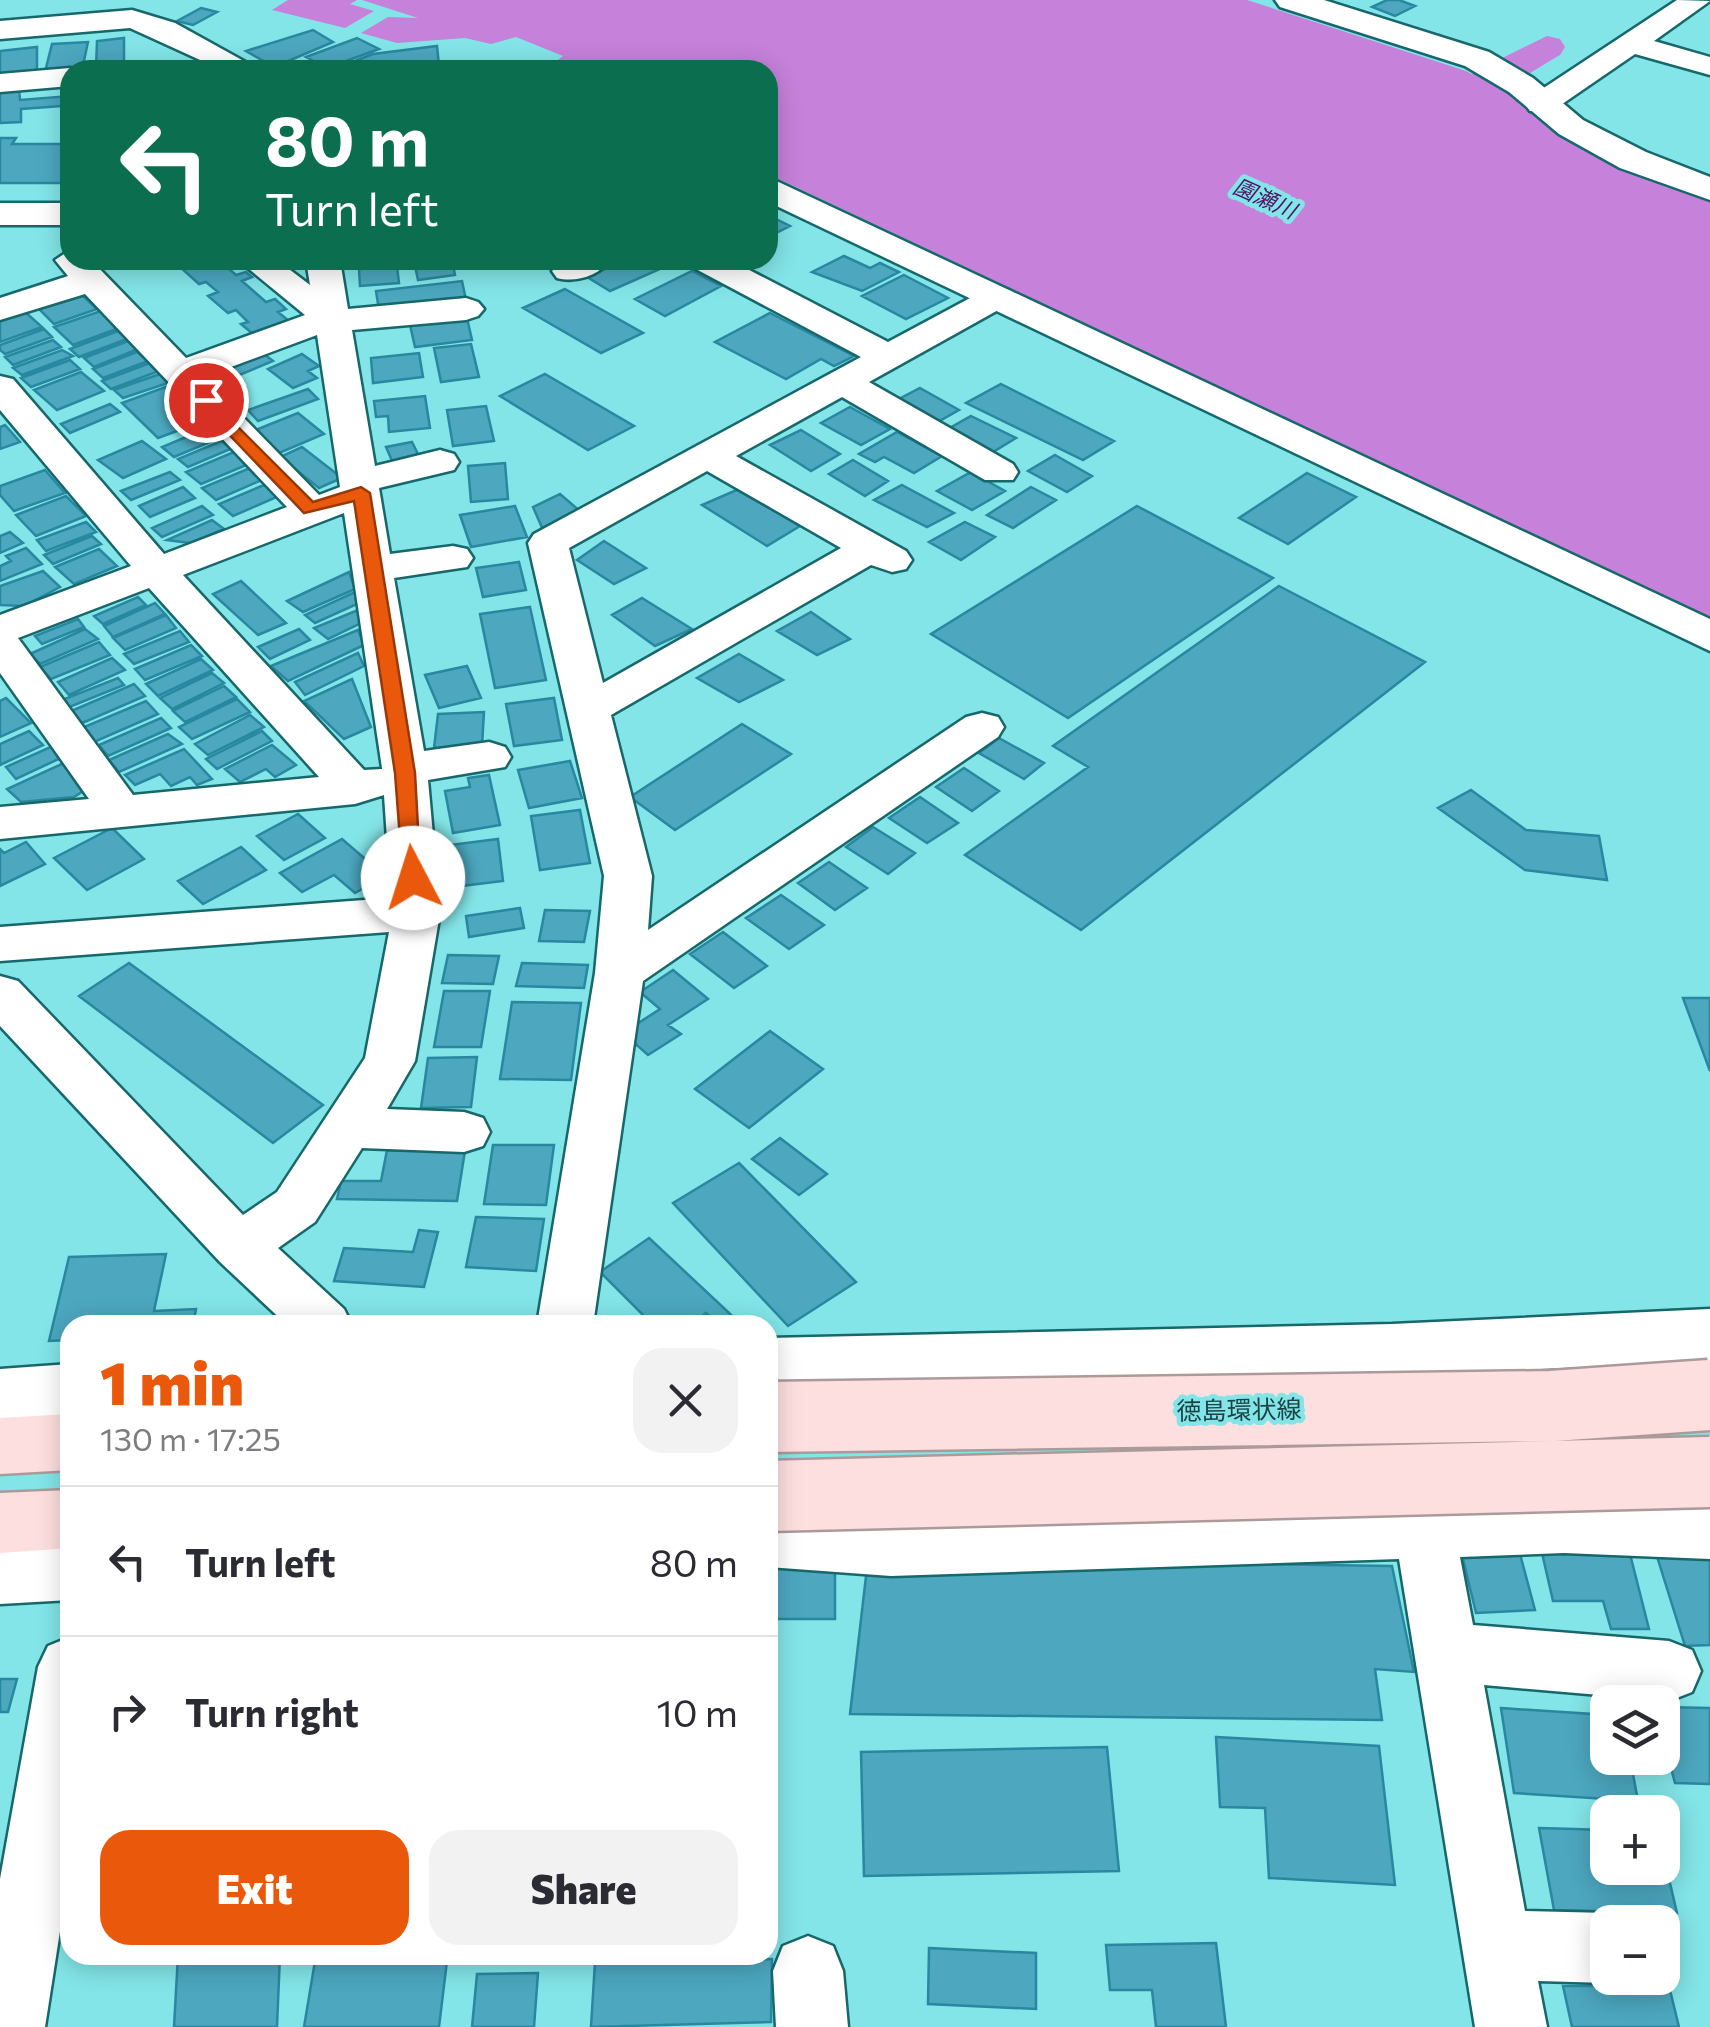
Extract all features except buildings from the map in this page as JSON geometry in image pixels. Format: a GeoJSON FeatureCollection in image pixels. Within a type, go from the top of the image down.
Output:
{"type":"FeatureCollection","features":[{"type":"Feature","properties":{"kind":"main road","name":"徳島環状線"},"geometry":{"type":"LineString","coordinates":[[778,1417],[1552,1406],[1710,1395]]}},
{"type":"Feature","properties":{"kind":"main road"},"geometry":{"type":"LineString","coordinates":[[0,1446],[60,1443]]}},
{"type":"Feature","properties":{"kind":"main road"},"geometry":{"type":"LineString","coordinates":[[778,1496],[1536,1480],[1710,1472]]}},
{"type":"Feature","properties":{"kind":"main road"},"geometry":{"type":"LineString","coordinates":[[0,1523],[60,1520]]}},
{"type":"Feature","properties":{"kind":"street"},"geometry":{"type":"LineString","coordinates":[[1290,0],[1478,59],[1571,126],[1633,160],[1710,189]]}},
{"type":"Feature","properties":{"kind":"street"},"geometry":{"type":"LineString","coordinates":[[1531,94],[1631,44],[1696,0]]}},
{"type":"Feature","properties":{"kind":"street"},"geometry":{"type":"LineString","coordinates":[[144,23],[174,4]]}},
{"type":"Feature","properties":{"kind":"street"},"geometry":{"type":"LineString","coordinates":[[0,30],[132,19],[224,60]]}},
{"type":"Feature","properties":{"kind":"street"},"geometry":{"type":"LineString","coordinates":[[1631,44],[1710,66]]}},
{"type":"Feature","properties":{"kind":"street"},"geometry":{"type":"LineString","coordinates":[[0,83],[60,77]]}},
{"type":"Feature","properties":{"kind":"street"},"geometry":{"type":"LineString","coordinates":[[778,193],[1710,637]]}},
{"type":"Feature","properties":{"kind":"street"},"geometry":{"type":"LineString","coordinates":[[14,214],[60,214]]}},
{"type":"Feature","properties":{"kind":"street"},"geometry":{"type":"LineString","coordinates":[[14,214],[60,251]]}},
{"type":"Feature","properties":{"kind":"street"},"geometry":{"type":"LineString","coordinates":[[0,309],[71,270]]}},
{"type":"Feature","properties":{"kind":"street"},"geometry":{"type":"LineString","coordinates":[[82,270],[310,509]]}},
{"type":"Feature","properties":{"kind":"street"},"geometry":{"type":"LineString","coordinates":[[268,270],[331,319]]}},
{"type":"Feature","properties":{"kind":"street"},"geometry":{"type":"LineString","coordinates":[[238,1246],[296,1208],[390,1061],[416,913],[404,770],[331,319],[333,270]]}},
{"type":"Feature","properties":{"kind":"street"},"geometry":{"type":"LineString","coordinates":[[723,270],[889,356]]}},
{"type":"Feature","properties":{"kind":"street"},"geometry":{"type":"LineString","coordinates":[[567,1315],[620,974],[628,876],[548,543],[997,297]]}},
{"type":"Feature","properties":{"kind":"street"},"geometry":{"type":"LineString","coordinates":[[180,372],[331,319],[466,309]]}},
{"type":"Feature","properties":{"kind":"street"},"geometry":{"type":"LineString","coordinates":[[842,382],[998,472]]}},
{"type":"Feature","properties":{"kind":"street"},"geometry":{"type":"LineString","coordinates":[[0,387],[155,569],[355,789]]}},
{"type":"Feature","properties":{"kind":"street"},"geometry":{"type":"LineString","coordinates":[[588,710],[881,554],[708,456]]}},
{"type":"Feature","properties":{"kind":"street"},"geometry":{"type":"LineString","coordinates":[[0,630],[360,487],[440,462]]}},
{"type":"Feature","properties":{"kind":"street"},"geometry":{"type":"LineString","coordinates":[[372,568],[452,558]]}},
{"type":"Feature","properties":{"kind":"street"},"geometry":{"type":"LineString","coordinates":[[0,643],[121,811]]}},
{"type":"Feature","properties":{"kind":"street"},"geometry":{"type":"LineString","coordinates":[[620,974],[982,727]]}},
{"type":"Feature","properties":{"kind":"street"},"geometry":{"type":"LineString","coordinates":[[0,823],[355,789],[404,770],[489,757]]}},
{"type":"Feature","properties":{"kind":"street"},"geometry":{"type":"LineString","coordinates":[[0,944],[416,913]]}},
{"type":"Feature","properties":{"kind":"street"},"geometry":{"type":"LineString","coordinates":[[0,994],[238,1246],[313,1315]]}},
{"type":"Feature","properties":{"kind":"street"},"geometry":{"type":"LineString","coordinates":[[348,1127],[464,1132]]}},
{"type":"Feature","properties":{"kind":"street"},"geometry":{"type":"LineString","coordinates":[[778,1364],[1392,1350],[1710,1335]]}},
{"type":"Feature","properties":{"kind":"street"},"geometry":{"type":"LineString","coordinates":[[1392,1350],[1511,2027]]}},
{"type":"Feature","properties":{"kind":"street"},"geometry":{"type":"LineString","coordinates":[[0,1396],[60,1392]]}},
{"type":"Feature","properties":{"kind":"street"},"geometry":{"type":"LineString","coordinates":[[778,1541],[891,1549],[1564,1526],[1710,1532]]}},
{"type":"Feature","properties":{"kind":"street"},"geometry":{"type":"LineString","coordinates":[[0,1576],[60,1573]]}},
{"type":"Feature","properties":{"kind":"street"},"geometry":{"type":"LineString","coordinates":[[1446,1652],[1669,1671]]}},
{"type":"Feature","properties":{"kind":"street"},"geometry":{"type":"LineString","coordinates":[[9,2027],[60,1726]]}},
{"type":"Feature","properties":{"kind":"street"},"geometry":{"type":"LineString","coordinates":[[1498,1945],[1590,1948]]}},
{"type":"Feature","properties":{"kind":"water"},"geometry":{"type":"Polygon","coordinates":[[[288,0],[357,0],[350,4],[374,11],[345,28],[272,10],[288,0]]]}},
{"type":"Feature","properties":{"kind":"water","name":"園瀬川"},"geometry":{"type":"Polygon","coordinates":[[[362,0],[1247,0],[1466,71],[1509,94],[1570,140],[1666,187],[1710,200],[1710,619],[778,179],[778,60],[558,60],[563,56],[516,37],[491,44],[465,38],[397,43],[361,33],[388,17],[418,18],[362,0]]]}},
{"type":"Feature","properties":{"kind":"waterway"},"geometry":{"type":"LineString","coordinates":[[1487,80],[1547,47]]}},
{"type":"Feature","properties":{"kind":"route"},"geometry":{"type":"LineString","coordinates":[[206,400],[310,509],[361,493],[405,773],[413,878]]}}]}
